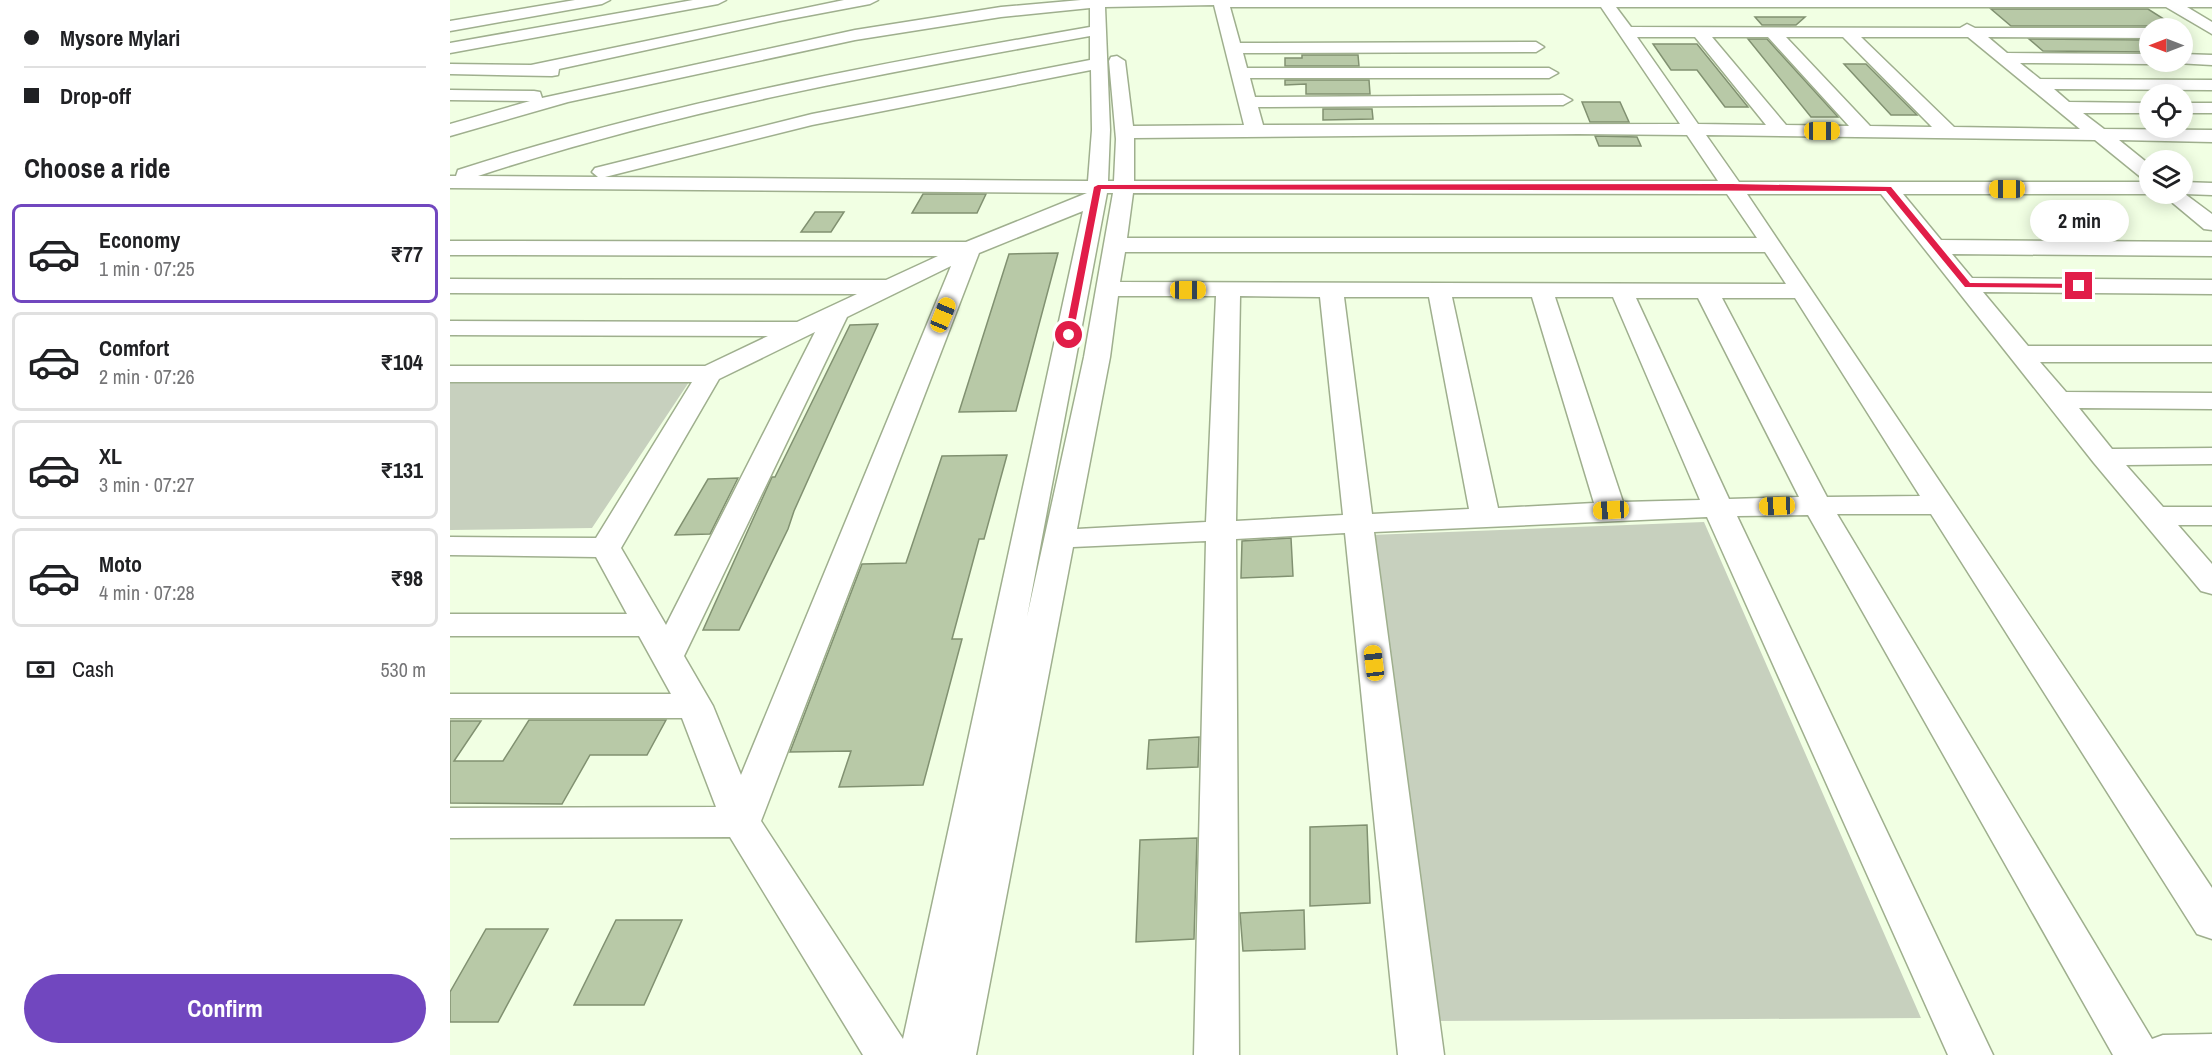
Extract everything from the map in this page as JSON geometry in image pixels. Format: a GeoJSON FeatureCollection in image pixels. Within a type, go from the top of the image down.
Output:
{"type":"FeatureCollection","features":[{"type":"Feature","properties":{"kind":"street"},"geometry":{"type":"LineString","coordinates":[[453,13],[540,0]]}},
{"type":"Feature","properties":{"kind":"street"},"geometry":{"type":"LineString","coordinates":[[450,26],[602,0]]}},
{"type":"Feature","properties":{"kind":"street"},"geometry":{"type":"LineString","coordinates":[[450,48],[717,0]]}},
{"type":"Feature","properties":{"kind":"street"},"geometry":{"type":"LineString","coordinates":[[533,70],[768,18],[870,0]]}},
{"type":"Feature","properties":{"kind":"street"},"geometry":{"type":"LineString","coordinates":[[1930,0],[2139,166]]}},
{"type":"Feature","properties":{"kind":"street"},"geometry":{"type":"LineString","coordinates":[[1220,1],[1235,30],[1232,48],[1255,131]]}},
{"type":"Feature","properties":{"kind":"street"},"geometry":{"type":"LineString","coordinates":[[450,130],[570,96],[1003,6],[1220,1],[2212,2]]}},
{"type":"Feature","properties":{"kind":"street"},"geometry":{"type":"LineString","coordinates":[[1512,1],[1578,128]]}},
{"type":"Feature","properties":{"kind":"street"},"geometry":{"type":"LineString","coordinates":[[1605,1],[1772,245],[2212,922]]}},
{"type":"Feature","properties":{"kind":"street"},"geometry":{"type":"LineString","coordinates":[[953,1055],[1097,357],[1114,245],[1106,191],[1100,63],[1099,30],[1104,2]]}},
{"type":"Feature","properties":{"kind":"street"},"geometry":{"type":"LineString","coordinates":[[922,1055],[1106,191],[1125,132],[1104,2]]}},
{"type":"Feature","properties":{"kind":"street"},"geometry":{"type":"LineString","coordinates":[[2169,2],[2212,31]]}},
{"type":"Feature","properties":{"kind":"street"},"geometry":{"type":"LineString","coordinates":[[998,84],[1003,6]]}},
{"type":"Feature","properties":{"kind":"street"},"geometry":{"type":"LineString","coordinates":[[450,181],[507,159],[701,105],[1099,30]]}},
{"type":"Feature","properties":{"kind":"street"},"geometry":{"type":"LineString","coordinates":[[1846,31],[1948,133]]}},
{"type":"Feature","properties":{"kind":"street"},"geometry":{"type":"LineString","coordinates":[[2193,33],[2212,31]]}},
{"type":"Feature","properties":{"kind":"street"},"geometry":{"type":"LineString","coordinates":[[1627,32],[2139,33]]}},
{"type":"Feature","properties":{"kind":"street"},"geometry":{"type":"LineString","coordinates":[[1699,32],[1781,131]]}},
{"type":"Feature","properties":{"kind":"street"},"geometry":{"type":"LineString","coordinates":[[1771,32],[1864,131]]}},
{"type":"Feature","properties":{"kind":"street"},"geometry":{"type":"LineString","coordinates":[[1232,48],[1536,47]]}},
{"type":"Feature","properties":{"kind":"street"},"geometry":{"type":"LineString","coordinates":[[2005,58],[2139,59]]}},
{"type":"Feature","properties":{"kind":"street"},"geometry":{"type":"LineString","coordinates":[[2193,59],[2212,60]]}},
{"type":"Feature","properties":{"kind":"street"},"geometry":{"type":"LineString","coordinates":[[568,182],[676,152],[812,120],[1100,63]]}},
{"type":"Feature","properties":{"kind":"street"},"geometry":{"type":"LineString","coordinates":[[450,69],[675,73]]}},
{"type":"Feature","properties":{"kind":"street"},"geometry":{"type":"LineString","coordinates":[[1240,73],[1549,73]]}},
{"type":"Feature","properties":{"kind":"street"},"geometry":{"type":"LineString","coordinates":[[2038,84],[2212,84]]}},
{"type":"Feature","properties":{"kind":"street"},"geometry":{"type":"LineString","coordinates":[[450,95],[570,96]]}},
{"type":"Feature","properties":{"kind":"street"},"geometry":{"type":"LineString","coordinates":[[1247,102],[1563,100]]}},
{"type":"Feature","properties":{"kind":"street"},"geometry":{"type":"LineString","coordinates":[[2067,107],[2139,108]]}},
{"type":"Feature","properties":{"kind":"street"},"geometry":{"type":"LineString","coordinates":[[2193,108],[2212,108]]}},
{"type":"Feature","properties":{"kind":"street"},"geometry":{"type":"LineString","coordinates":[[1125,132],[1578,128],[2212,136]]}},
{"type":"Feature","properties":{"kind":"street"},"geometry":{"type":"LineString","coordinates":[[450,181],[1106,191],[1732,186],[1888,189],[2139,188]]}},
{"type":"Feature","properties":{"kind":"street"},"geometry":{"type":"LineString","coordinates":[[2193,188],[2212,189]]}},
{"type":"Feature","properties":{"kind":"street"},"geometry":{"type":"LineString","coordinates":[[1888,189],[1968,285],[2104,457],[2212,584]]}},
{"type":"Feature","properties":{"kind":"street"},"geometry":{"type":"LineString","coordinates":[[450,374],[709,374],[887,286],[1106,191]]}},
{"type":"Feature","properties":{"kind":"street"},"geometry":{"type":"LineString","coordinates":[[2185,204],[2212,224]]}},
{"type":"Feature","properties":{"kind":"street"},"geometry":{"type":"LineString","coordinates":[[1114,245],[1772,245]]}},
{"type":"Feature","properties":{"kind":"street"},"geometry":{"type":"LineString","coordinates":[[1936,247],[2212,249]]}},
{"type":"Feature","properties":{"kind":"street"},"geometry":{"type":"LineString","coordinates":[[450,248],[969,249]]}},
{"type":"Feature","properties":{"kind":"street"},"geometry":{"type":"LineString","coordinates":[[741,822],[969,249]]}},
{"type":"Feature","properties":{"kind":"street"},"geometry":{"type":"LineString","coordinates":[[450,285],[887,286]]}},
{"type":"Feature","properties":{"kind":"street"},"geometry":{"type":"LineString","coordinates":[[1968,285],[2212,287]]}},
{"type":"Feature","properties":{"kind":"street"},"geometry":{"type":"LineString","coordinates":[[1107,289],[1802,291]]}},
{"type":"Feature","properties":{"kind":"street"},"geometry":{"type":"LineString","coordinates":[[1217,1055],[1221,531],[1228,290]]}},
{"type":"Feature","properties":{"kind":"street"},"geometry":{"type":"LineString","coordinates":[[1331,290],[1421,1055]]}},
{"type":"Feature","properties":{"kind":"street"},"geometry":{"type":"LineString","coordinates":[[1439,290],[1485,517]]}},
{"type":"Feature","properties":{"kind":"street"},"geometry":{"type":"LineString","coordinates":[[1541,290],[1611,510]]}},
{"type":"Feature","properties":{"kind":"street"},"geometry":{"type":"LineString","coordinates":[[1621,290],[1718,508],[1970,1055]]}},
{"type":"Feature","properties":{"kind":"street"},"geometry":{"type":"LineString","coordinates":[[1706,290],[1817,505],[2137,1055]]}},
{"type":"Feature","properties":{"kind":"street"},"geometry":{"type":"LineString","coordinates":[[668,657],[837,312]]}},
{"type":"Feature","properties":{"kind":"street"},"geometry":{"type":"LineString","coordinates":[[450,328],[804,329]]}},
{"type":"Feature","properties":{"kind":"street"},"geometry":{"type":"LineString","coordinates":[[2021,354],[2212,354]]}},
{"type":"Feature","properties":{"kind":"street"},"geometry":{"type":"LineString","coordinates":[[606,548],[709,374]]}},
{"type":"Feature","properties":{"kind":"street"},"geometry":{"type":"LineString","coordinates":[[2059,400],[2212,402]]}},
{"type":"Feature","properties":{"kind":"street"},"geometry":{"type":"LineString","coordinates":[[2104,457],[2212,456]]}},
{"type":"Feature","properties":{"kind":"street"},"geometry":{"type":"LineString","coordinates":[[1058,539],[1611,510],[1817,505],[1940,505]]}},
{"type":"Feature","properties":{"kind":"street"},"geometry":{"type":"LineString","coordinates":[[2154,516],[2212,516]]}},
{"type":"Feature","properties":{"kind":"street"},"geometry":{"type":"LineString","coordinates":[[450,546],[606,548]]}},
{"type":"Feature","properties":{"kind":"street"},"geometry":{"type":"LineString","coordinates":[[606,548],[695,706],[741,822],[888,1055]]}},
{"type":"Feature","properties":{"kind":"street"},"geometry":{"type":"LineString","coordinates":[[450,625],[649,625]]}},
{"type":"Feature","properties":{"kind":"street"},"geometry":{"type":"LineString","coordinates":[[450,706],[695,706]]}},
{"type":"Feature","properties":{"kind":"street"},"geometry":{"type":"LineString","coordinates":[[450,823],[741,822]]}},
{"type":"Feature","properties":{"kind":"street"},"geometry":{"type":"LineString","coordinates":[[2163,1055],[2212,1054]]}},
{"type":"Feature","properties":{"kind":"green space"},"geometry":{"type":"Polygon","coordinates":[[[691,379],[592,528],[450,530],[450,382],[691,379]]]}},
{"type":"Feature","properties":{"kind":"green space"},"geometry":{"type":"Polygon","coordinates":[[[1704,522],[1921,1018],[1435,1021],[1370,535],[1704,522]]]}},
{"type":"Feature","properties":{"kind":"building"},"geometry":{"type":"Polygon","coordinates":[[[1991,9],[2148,9],[2162,18],[2139,18],[2139,26],[2011,26],[1991,9]]]}},
{"type":"Feature","properties":{"kind":"building"},"geometry":{"type":"Polygon","coordinates":[[[1755,17],[1805,17],[1796,25],[1762,25],[1755,17]]]}},
{"type":"Feature","properties":{"kind":"building"},"geometry":{"type":"Polygon","coordinates":[[[1748,39],[1767,39],[1838,117],[1811,117],[1748,39]]]}},
{"type":"Feature","properties":{"kind":"building"},"geometry":{"type":"Polygon","coordinates":[[[2029,39],[2139,40],[2139,52],[2043,51],[2029,39]]]}},
{"type":"Feature","properties":{"kind":"building"},"geometry":{"type":"Polygon","coordinates":[[[1653,44],[1697,44],[1748,107],[1725,107],[1697,70],[1671,70],[1653,44]]]}},
{"type":"Feature","properties":{"kind":"building"},"geometry":{"type":"Polygon","coordinates":[[[1302,55],[1358,55],[1359,66],[1285,66],[1285,58],[1302,58],[1302,55]]]}},
{"type":"Feature","properties":{"kind":"building"},"geometry":{"type":"Polygon","coordinates":[[[1844,64],[1866,64],[1917,115],[1891,115],[1844,64]]]}},
{"type":"Feature","properties":{"kind":"building"},"geometry":{"type":"Polygon","coordinates":[[[1285,80],[1369,80],[1370,94],[1306,94],[1306,84],[1285,85],[1285,80]]]}},
{"type":"Feature","properties":{"kind":"building"},"geometry":{"type":"Polygon","coordinates":[[[1582,102],[1620,102],[1629,122],[1590,122],[1582,102]]]}},
{"type":"Feature","properties":{"kind":"building"},"geometry":{"type":"Polygon","coordinates":[[[1323,109],[1372,109],[1373,119],[1323,120],[1323,109]]]}},
{"type":"Feature","properties":{"kind":"building"},"geometry":{"type":"Polygon","coordinates":[[[1595,136],[1637,137],[1641,146],[1599,146],[1595,136]]]}},
{"type":"Feature","properties":{"kind":"building"},"geometry":{"type":"Polygon","coordinates":[[[923,194],[986,194],[977,213],[912,213],[923,194]]]}},
{"type":"Feature","properties":{"kind":"building"},"geometry":{"type":"Polygon","coordinates":[[[815,212],[844,212],[831,232],[801,232],[815,212]]]}},
{"type":"Feature","properties":{"kind":"building"},"geometry":{"type":"Polygon","coordinates":[[[1058,253],[1016,411],[959,412],[1009,254],[1058,253]]]}},
{"type":"Feature","properties":{"kind":"building"},"geometry":{"type":"Polygon","coordinates":[[[878,324],[788,529],[739,630],[703,630],[772,477],[775,477],[850,325],[878,324]]]}},
{"type":"Feature","properties":{"kind":"building"},"geometry":{"type":"Polygon","coordinates":[[[1007,455],[984,539],[979,539],[952,639],[962,639],[923,785],[839,787],[851,751],[790,752],[862,564],[906,563],[942,456],[1007,455]]]}},
{"type":"Feature","properties":{"kind":"building"},"geometry":{"type":"Polygon","coordinates":[[[738,478],[710,534],[675,535],[708,479],[738,478]]]}},
{"type":"Feature","properties":{"kind":"building"},"geometry":{"type":"Polygon","coordinates":[[[1291,538],[1293,576],[1241,578],[1242,541],[1291,538]]]}},
{"type":"Feature","properties":{"kind":"building"},"geometry":{"type":"Polygon","coordinates":[[[529,720],[666,720],[647,755],[590,755],[562,804],[450,803],[450,721],[481,721],[454,761],[503,761],[529,720]]]}},
{"type":"Feature","properties":{"kind":"building"},"geometry":{"type":"Polygon","coordinates":[[[1199,737],[1198,767],[1147,769],[1149,740],[1199,737]]]}},
{"type":"Feature","properties":{"kind":"building"},"geometry":{"type":"Polygon","coordinates":[[[1367,825],[1370,903],[1310,906],[1310,827],[1367,825]]]}},
{"type":"Feature","properties":{"kind":"building"},"geometry":{"type":"Polygon","coordinates":[[[1197,838],[1194,939],[1136,942],[1140,840],[1197,838]]]}},
{"type":"Feature","properties":{"kind":"building"},"geometry":{"type":"Polygon","coordinates":[[[1304,910],[1305,949],[1243,951],[1240,913],[1304,910]]]}},
{"type":"Feature","properties":{"kind":"building"},"geometry":{"type":"Polygon","coordinates":[[[616,920],[682,920],[644,1005],[574,1005],[616,920]]]}},
{"type":"Feature","properties":{"kind":"building"},"geometry":{"type":"Polygon","coordinates":[[[486,929],[548,929],[498,1022],[450,1022],[450,992],[486,929]]]}},
{"type":"Feature","properties":{"kind":"route"},"geometry":{"type":"LineString","coordinates":[[1069,335],[1098,187],[1732,186],[1888,189],[1968,285],[2079,286]]}}]}
